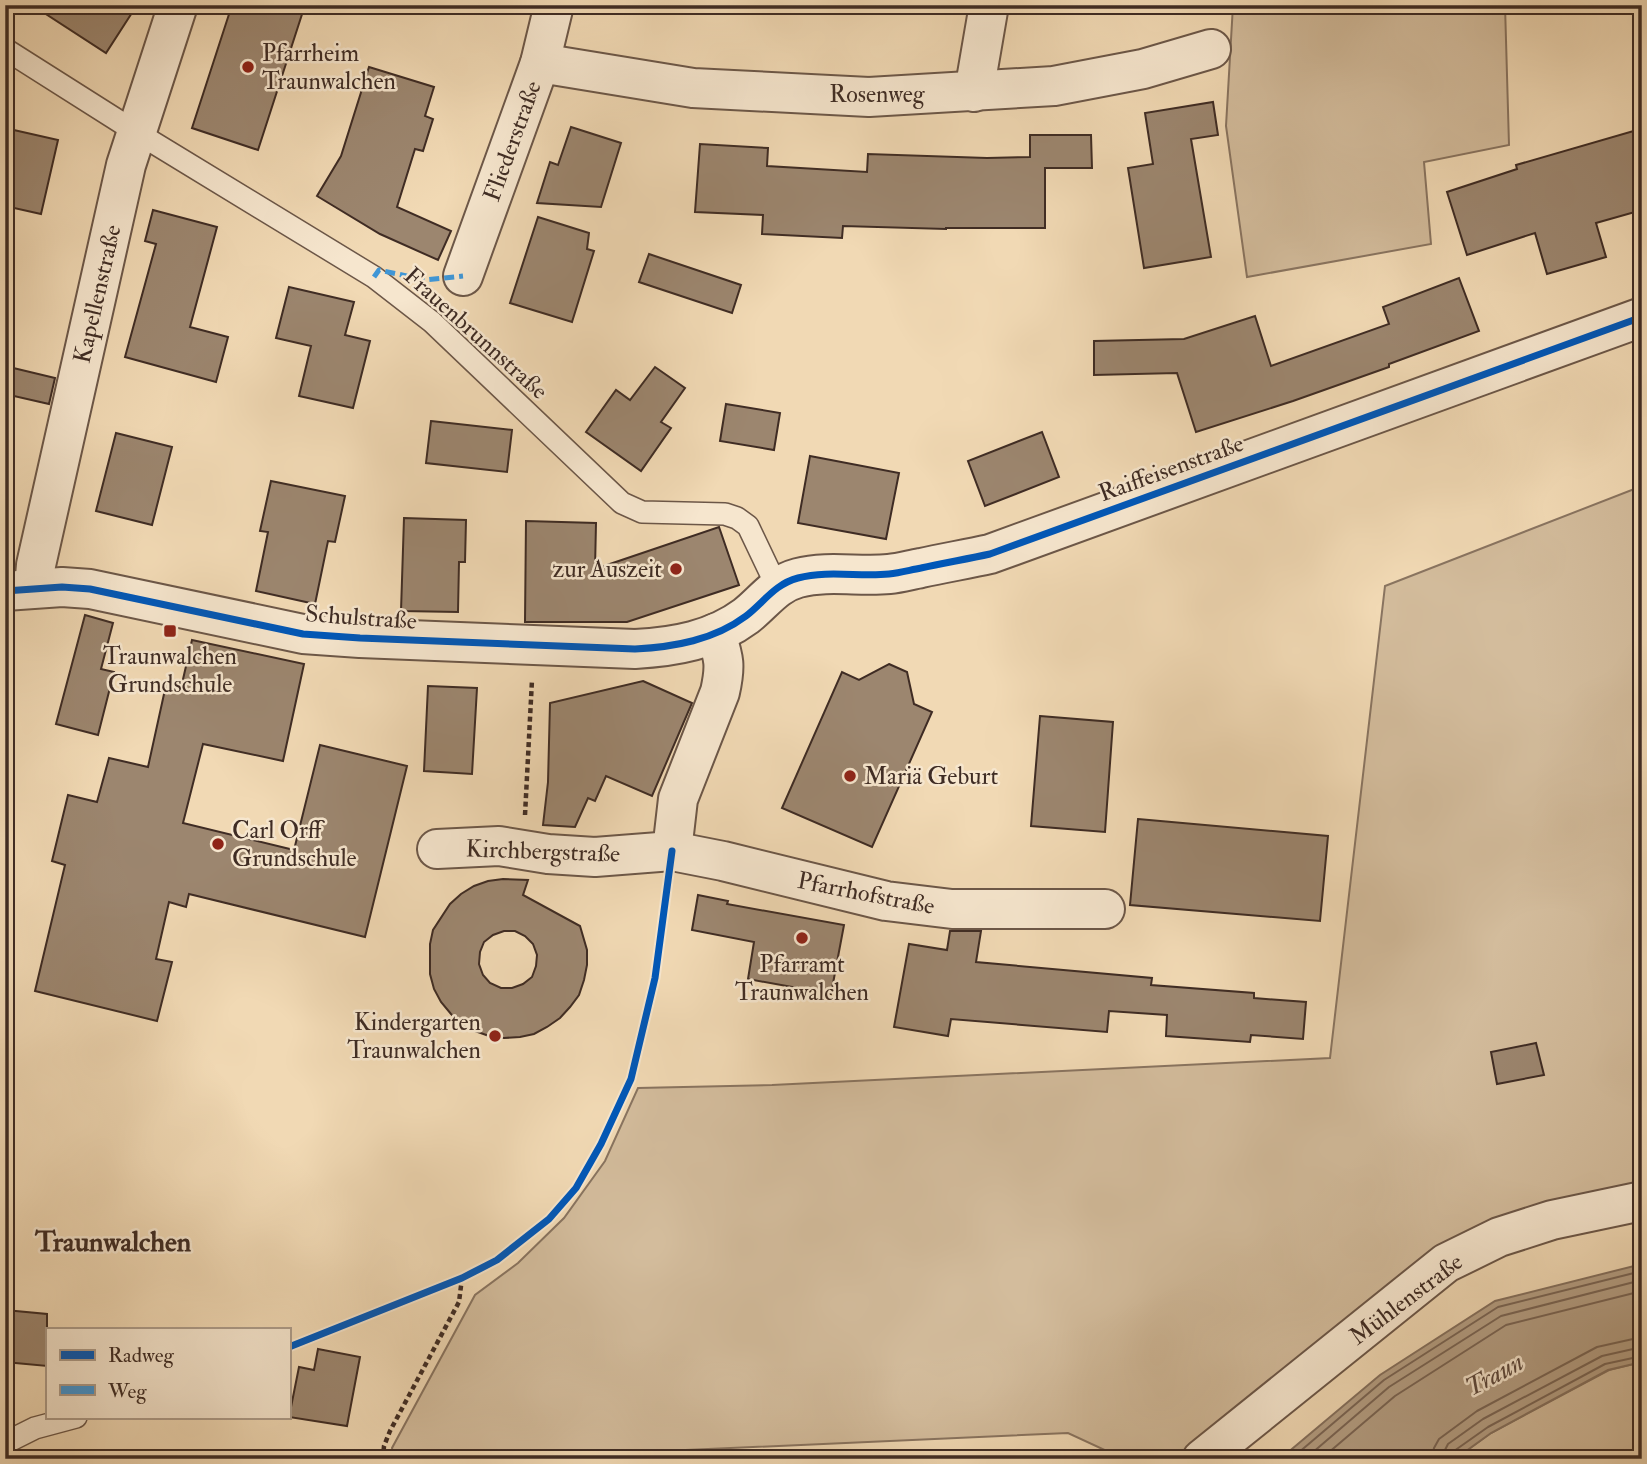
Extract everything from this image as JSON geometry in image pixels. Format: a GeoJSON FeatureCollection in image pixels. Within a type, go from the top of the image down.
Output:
{"type":"FeatureCollection","features":[{"type":"Feature","properties":{"kind":"street","name":"Kapellenstraße"},"geometry":{"type":"LineString","coordinates":[[20,590],[36,565],[126,165],[178,5]]}},
{"type":"Feature","properties":{"kind":"street","name":"Fliederstraße"},"geometry":{"type":"LineString","coordinates":[[463,276],[540,64],[554,5]]}},
{"type":"Feature","properties":{"kind":"street"},"geometry":{"type":"LineString","coordinates":[[974,92],[989,5]]}},
{"type":"Feature","properties":{"kind":"street","name":"Rosenweg"},"geometry":{"type":"LineString","coordinates":[[540,64],[693,88],[869,97],[1054,86],[1143,69],[1211,49]]}},
{"type":"Feature","properties":{"kind":"street","name":"Raiffeisenstraße"},"geometry":{"type":"LineString","coordinates":[[716,633],[749,614],[777,587],[794,579],[815,574],[890,574],[990,554],[1642,317]]}},
{"type":"Feature","properties":{"kind":"street","name":"Schulstraße"},"geometry":{"type":"LineString","coordinates":[[20,590],[62,587],[90,589],[303,634],[360,638],[635,649],[683,644],[716,633]]}},
{"type":"Feature","properties":{"kind":"street"},"geometry":{"type":"LineString","coordinates":[[672,851],[678,799],[724,676],[724,661],[716,633]]}},
{"type":"Feature","properties":{"kind":"street","name":"Kirchbergstraße"},"geometry":{"type":"LineString","coordinates":[[437,849],[499,846],[548,854],[595,857],[672,851]]}},
{"type":"Feature","properties":{"kind":"street","name":"Pfarrhofstraße"},"geometry":{"type":"LineString","coordinates":[[672,851],[886,901],[952,909],[1105,909]]}},
{"type":"Feature","properties":{"kind":"street","name":"Mühlenstraße"},"geometry":{"type":"LineString","coordinates":[[1202,1459],[1446,1263],[1499,1237],[1552,1220],[1642,1201]]}},
{"type":"Feature","properties":{"kind":"lane","name":"Frauenbrunnstraße"},"geometry":{"type":"LineString","coordinates":[[5,49],[374,277],[432,322],[622,502],[642,512],[725,514],[737,517],[748,526],[777,587]]}},
{"type":"Feature","properties":{"kind":"lane"},"geometry":{"type":"LineString","coordinates":[[5,1443],[35,1428],[72,1418]]}},
{"type":"Feature","properties":{"kind":"path"},"geometry":{"type":"LineString","coordinates":[[499,846],[501,817],[524,818],[535,645]]}},
{"type":"Feature","properties":{"kind":"path"},"geometry":{"type":"LineString","coordinates":[[383,1459],[384,1446],[390,1431],[459,1301],[462,1278]]}},
{"type":"Feature","properties":{"kind":"shaded area"},"geometry":{"type":"Polygon","coordinates":[[[1233,5],[1505,5],[1509,145],[1424,162],[1431,244],[1247,277],[1226,126],[1233,5]]]}},
{"type":"Feature","properties":{"kind":"shaded area"},"geometry":{"type":"Polygon","coordinates":[[[1642,486],[1642,878],[1637,896],[1642,907],[1642,1186],[1440,1251],[1178,1459],[1124,1459],[1068,1433],[619,1453],[617,1459],[394,1459],[392,1448],[475,1295],[518,1263],[564,1218],[605,1161],[638,1088],[772,1085],[1330,1058],[1385,586],[1642,486]]]}},
{"type":"Feature","properties":{"kind":"shaded area"},"geometry":{"type":"Polygon","coordinates":[[[1642,1362],[1642,1459],[1455,1459],[1491,1433],[1609,1370],[1642,1362]]]}},
{"type":"Feature","properties":{"kind":"water","name":"Traun"},"geometry":{"type":"Polygon","coordinates":[[[1642,1264],[1642,1362],[1608,1370],[1491,1433],[1455,1459],[1280,1459],[1380,1375],[1495,1301],[1642,1264]]]}},
{"type":"Feature","properties":{"kind":"building"},"geometry":{"type":"Polygon","coordinates":[[[32,5],[137,5],[106,53],[32,5]]]}},
{"type":"Feature","properties":{"kind":"building","name":"Pfarrheim Traunwalchen"},"geometry":{"type":"Polygon","coordinates":[[[232,5],[305,5],[258,150],[192,128],[232,5]]]}},
{"type":"Feature","properties":{"kind":"building"},"geometry":{"type":"Polygon","coordinates":[[[369,67],[434,87],[425,116],[433,119],[423,151],[415,149],[397,207],[451,231],[438,260],[380,234],[317,196],[341,156],[369,67]]]}},
{"type":"Feature","properties":{"kind":"building"},"geometry":{"type":"Polygon","coordinates":[[[1213,102],[1218,135],[1191,139],[1211,257],[1144,268],[1128,168],[1153,164],[1145,113],[1213,102]]]}},
{"type":"Feature","properties":{"kind":"building"},"geometry":{"type":"Polygon","coordinates":[[[571,127],[621,143],[601,207],[537,203],[550,162],[558,165],[571,127]]]}},
{"type":"Feature","properties":{"kind":"building"},"geometry":{"type":"Polygon","coordinates":[[[5,128],[58,140],[41,214],[5,206],[5,128]]]}},
{"type":"Feature","properties":{"kind":"building"},"geometry":{"type":"Polygon","coordinates":[[[1637,130],[1642,148],[1642,210],[1596,223],[1606,257],[1547,274],[1535,233],[1467,255],[1447,192],[1517,169],[1516,165],[1637,130]]]}},
{"type":"Feature","properties":{"kind":"building"},"geometry":{"type":"Polygon","coordinates":[[[1030,135],[1091,135],[1092,168],[1045,168],[1045,228],[843,226],[842,238],[762,234],[763,215],[695,212],[700,144],[768,148],[767,166],[867,172],[868,154],[1030,157],[1030,135]]]}},
{"type":"Feature","properties":{"kind":"building"},"geometry":{"type":"Polygon","coordinates":[[[153,210],[217,227],[190,327],[228,337],[216,382],[125,357],[156,244],[145,241],[153,210]]]}},
{"type":"Feature","properties":{"kind":"building"},"geometry":{"type":"Polygon","coordinates":[[[538,217],[589,233],[587,249],[594,251],[572,322],[510,303],[538,217]]]}},
{"type":"Feature","properties":{"kind":"building"},"geometry":{"type":"Polygon","coordinates":[[[649,254],[741,285],[732,313],[639,282],[649,254]]]}},
{"type":"Feature","properties":{"kind":"building"},"geometry":{"type":"Polygon","coordinates":[[[1459,278],[1479,331],[1389,364],[1389,367],[1196,432],[1177,373],[1094,375],[1094,341],[1184,339],[1255,316],[1271,366],[1389,324],[1383,307],[1459,278]]]}},
{"type":"Feature","properties":{"kind":"building"},"geometry":{"type":"Polygon","coordinates":[[[289,287],[354,302],[345,335],[370,341],[353,408],[299,396],[311,346],[276,338],[289,287]]]}},
{"type":"Feature","properties":{"kind":"building"},"geometry":{"type":"Polygon","coordinates":[[[5,366],[55,378],[49,404],[5,394],[5,366]]]}},
{"type":"Feature","properties":{"kind":"building"},"geometry":{"type":"Polygon","coordinates":[[[655,367],[685,388],[661,422],[671,428],[641,471],[586,432],[616,390],[630,400],[655,367]]]}},
{"type":"Feature","properties":{"kind":"building"},"geometry":{"type":"Polygon","coordinates":[[[726,404],[780,413],[774,450],[720,441],[726,404]]]}},
{"type":"Feature","properties":{"kind":"building"},"geometry":{"type":"Polygon","coordinates":[[[431,421],[512,430],[507,472],[426,463],[431,421]]]}},
{"type":"Feature","properties":{"kind":"building"},"geometry":{"type":"Polygon","coordinates":[[[1042,432],[1059,477],[985,506],[968,461],[1042,432]]]}},
{"type":"Feature","properties":{"kind":"building"},"geometry":{"type":"Polygon","coordinates":[[[116,433],[172,447],[152,525],[96,511],[116,433]]]}},
{"type":"Feature","properties":{"kind":"building"},"geometry":{"type":"Polygon","coordinates":[[[810,456],[899,473],[886,539],[798,523],[810,456]]]}},
{"type":"Feature","properties":{"kind":"building"},"geometry":{"type":"Polygon","coordinates":[[[271,481],[345,496],[335,542],[328,541],[315,604],[256,591],[268,532],[260,531],[271,481]]]}},
{"type":"Feature","properties":{"kind":"building"},"geometry":{"type":"Polygon","coordinates":[[[404,518],[466,520],[465,562],[459,562],[458,612],[401,611],[404,518]]]}},
{"type":"Feature","properties":{"kind":"building"},"geometry":{"type":"Polygon","coordinates":[[[526,521],[596,523],[595,569],[719,527],[739,585],[627,622],[525,622],[526,521]]]}},
{"type":"Feature","properties":{"kind":"building"},"geometry":{"type":"Polygon","coordinates":[[[85,615],[113,623],[101,669],[114,672],[98,735],[56,724],[85,615]]]}},
{"type":"Feature","properties":{"kind":"building"},"geometry":{"type":"Polygon","coordinates":[[[192,640],[304,664],[283,761],[203,744],[183,823],[294,850],[320,745],[407,766],[365,937],[189,894],[186,907],[169,902],[156,959],[172,962],[157,1021],[35,991],[65,865],[52,861],[68,795],[97,802],[109,758],[148,767],[166,685],[181,688],[192,640]]]}},
{"type":"Feature","properties":{"kind":"building","name":"Mariä Geburt"},"geometry":{"type":"Polygon","coordinates":[[[889,664],[907,672],[914,704],[932,712],[872,847],[782,808],[842,672],[859,680],[889,664]]]}},
{"type":"Feature","properties":{"kind":"building"},"geometry":{"type":"Polygon","coordinates":[[[643,681],[692,703],[652,796],[606,776],[595,801],[588,798],[575,827],[543,825],[548,782],[550,703],[643,681]]]}},
{"type":"Feature","properties":{"kind":"building"},"geometry":{"type":"Polygon","coordinates":[[[428,686],[477,688],[472,774],[424,771],[428,686]]]}},
{"type":"Feature","properties":{"kind":"building"},"geometry":{"type":"Polygon","coordinates":[[[1040,716],[1113,722],[1105,832],[1031,826],[1040,716]]]}},
{"type":"Feature","properties":{"kind":"building"},"geometry":{"type":"Polygon","coordinates":[[[1138,819],[1328,836],[1320,921],[1130,905],[1138,819]]]}},
{"type":"Feature","properties":{"kind":"building"},"geometry":{"type":"Polygon","coordinates":[[[528,880],[523,895],[580,926],[587,950],[587,965],[579,995],[560,1018],[534,1034],[504,1038],[475,1031],[451,1014],[434,989],[430,974],[433,930],[450,904],[461,894],[488,881],[528,880]],[[515,931],[493,935],[484,942],[480,952],[479,964],[483,975],[490,983],[501,988],[523,984],[532,977],[536,966],[537,955],[533,944],[515,931]]]}},
{"type":"Feature","properties":{"kind":"building"},"geometry":{"type":"Polygon","coordinates":[[[698,895],[728,901],[727,904],[844,925],[831,994],[748,979],[754,942],[692,930],[698,895]]]}},
{"type":"Feature","properties":{"kind":"building"},"geometry":{"type":"Polygon","coordinates":[[[950,931],[981,931],[976,962],[1152,978],[1151,985],[1254,993],[1254,998],[1306,1002],[1303,1039],[1251,1035],[1250,1042],[1166,1036],[1167,1015],[1109,1011],[1107,1032],[951,1019],[948,1036],[894,1027],[909,944],[947,950],[950,931]]]}},
{"type":"Feature","properties":{"kind":"building"},"geometry":{"type":"Polygon","coordinates":[[[1536,1043],[1544,1075],[1497,1084],[1491,1052],[1536,1043]]]}},
{"type":"Feature","properties":{"kind":"building"},"geometry":{"type":"Polygon","coordinates":[[[5,1310],[47,1314],[46,1366],[5,1362],[5,1310]]]}},
{"type":"Feature","properties":{"kind":"building"},"geometry":{"type":"Polygon","coordinates":[[[318,1349],[360,1357],[347,1426],[290,1417],[299,1367],[314,1370],[318,1349]]]}},
{"type":"Feature","properties":{"kind":"marked path"},"geometry":{"type":"LineString","coordinates":[[374,277],[379,270],[425,280],[463,276]]}},
{"type":"Feature","properties":{"kind":"cycle path"},"geometry":{"type":"LineString","coordinates":[[5,591],[62,587],[90,589],[303,634],[635,649],[679,644],[721,631],[734,624],[776,589],[798,578],[821,574],[893,574],[990,554],[1642,317]]}},
{"type":"Feature","properties":{"kind":"cycle path"},"geometry":{"type":"LineString","coordinates":[[290,1347],[462,1278],[497,1260],[549,1219],[576,1188],[601,1144],[631,1079],[655,978],[672,851]]}},
{"type":"Feature","properties":{"kind":"place","name":"Pfarrheim Traunwalchen"},"geometry":{"type":"Point","coordinates":[248,67]}},
{"type":"Feature","properties":{"kind":"place","name":"zur Auszeit"},"geometry":{"type":"Point","coordinates":[676,569]}},
{"type":"Feature","properties":{"kind":"place","name":"Traunwalchen Grundschule"},"geometry":{"type":"Point","coordinates":[170,631]}},
{"type":"Feature","properties":{"kind":"place","name":"Mariä Geburt"},"geometry":{"type":"Point","coordinates":[850,776]}},
{"type":"Feature","properties":{"kind":"place","name":"Carl Orff Grundschule"},"geometry":{"type":"Point","coordinates":[218,844]}},
{"type":"Feature","properties":{"kind":"place","name":"Pfarramt Traunwalchen"},"geometry":{"type":"Point","coordinates":[802,938]}},
{"type":"Feature","properties":{"kind":"place","name":"Kindergarten Traunwalchen"},"geometry":{"type":"Point","coordinates":[495,1036]}},
{"type":"Feature","properties":{"kind":"district","name":"Traunwalchen"},"geometry":{"type":"Point","coordinates":[113,1241]}}]}
